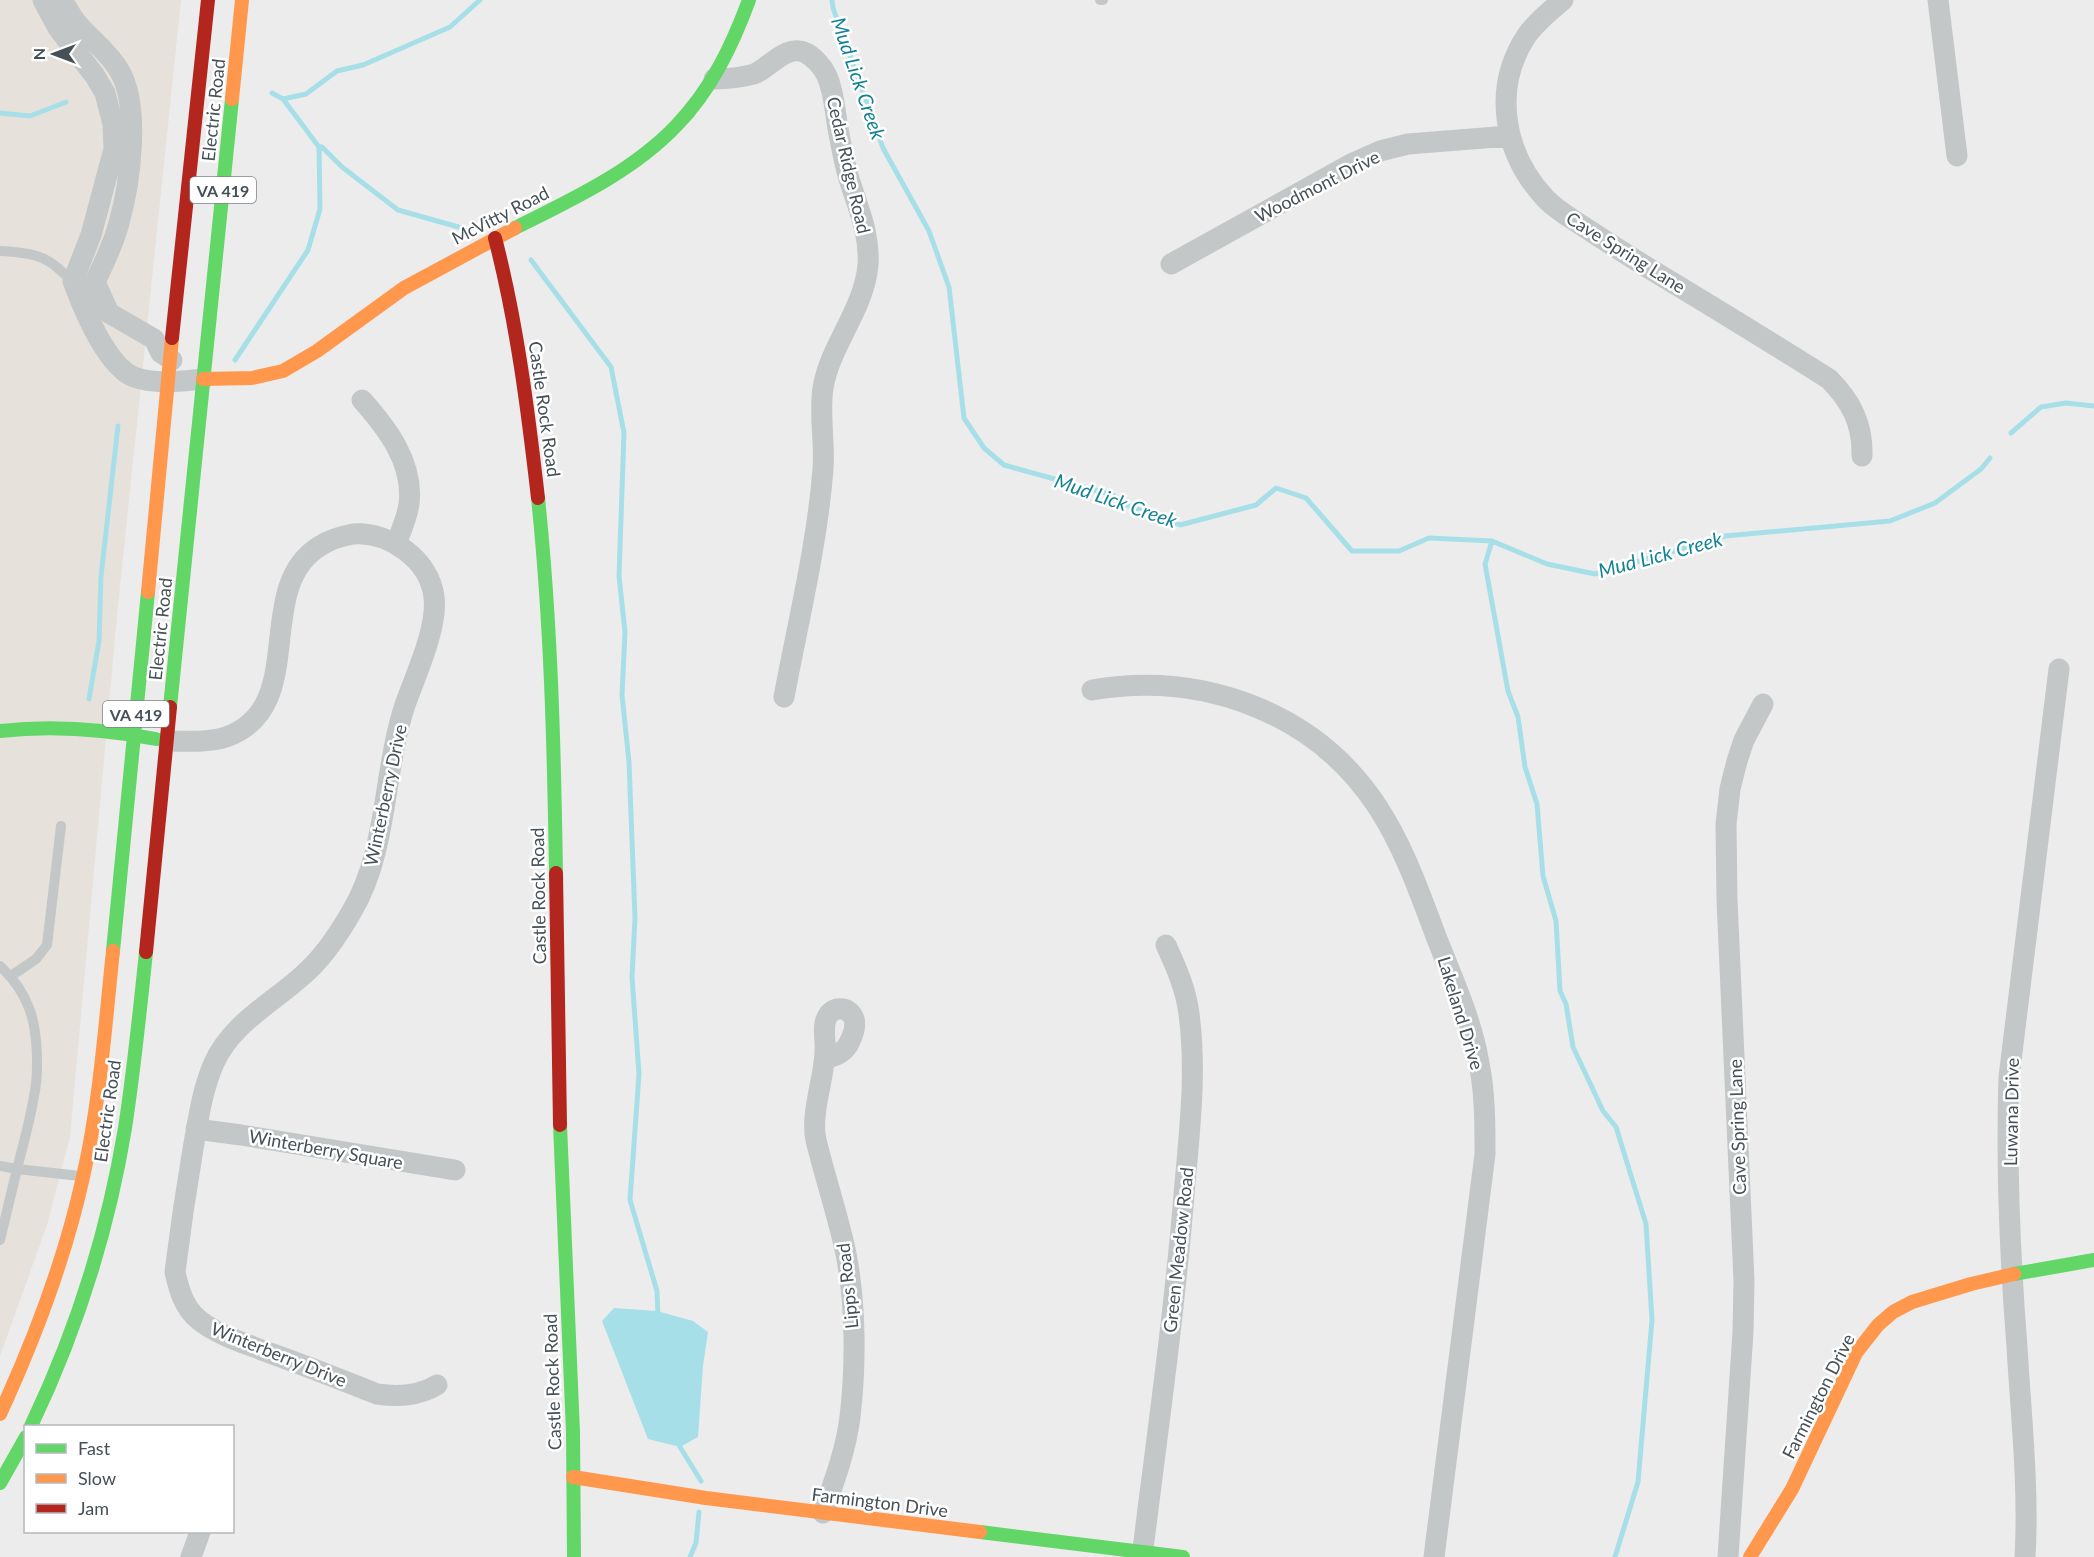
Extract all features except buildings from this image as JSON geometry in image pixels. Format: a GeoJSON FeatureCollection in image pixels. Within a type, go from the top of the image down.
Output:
{"type":"FeatureCollection","features":[{"type":"Feature","properties":{"kind":"street"},"geometry":{"type":"LineString","coordinates":[[43,0],[58,28],[95,76],[105,93],[113,124],[114,148],[91,235],[73,281],[86,315],[119,368],[135,378],[167,382],[203,379]]}},
{"type":"Feature","properties":{"kind":"street"},"geometry":{"type":"LineString","coordinates":[[62,0],[77,23],[108,53],[121,72],[132,112],[129,158],[119,223],[95,282],[110,312],[154,339],[161,353],[203,379]]}},
{"type":"Feature","properties":{"kind":"street","name":"Electric Road"},"geometry":{"type":"LineString","coordinates":[[0,1414],[45,1309],[65,1249],[92,1128],[105,1029],[165,425],[167,382],[208,0]]}},
{"type":"Feature","properties":{"kind":"street","name":"Electric Road"},"geometry":{"type":"LineString","coordinates":[[31,1425],[47,1393],[78,1315],[96,1256],[125,1127],[145,959],[242,0]]}},
{"type":"Feature","properties":{"kind":"street","name":"McVitty Road"},"geometry":{"type":"LineString","coordinates":[[203,379],[229,379],[282,371],[313,354],[402,289],[592,188],[640,158],[687,115],[714,79],[731,48],[749,0]]}},
{"type":"Feature","properties":{"kind":"street","name":"Cave Spring Lane"},"geometry":{"type":"LineString","coordinates":[[1563,0],[1544,15],[1528,34],[1511,68],[1505,105],[1509,136],[1516,157],[1529,179],[1560,211],[1618,250],[1829,379],[1843,393],[1859,424],[1862,456]]}},
{"type":"Feature","properties":{"kind":"street"},"geometry":{"type":"LineString","coordinates":[[1938,0],[1957,156]]}},
{"type":"Feature","properties":{"kind":"street","name":"Cedar Ridge Road"},"geometry":{"type":"LineString","coordinates":[[714,79],[737,78],[756,73],[766,69],[779,56],[790,52],[802,51],[817,62],[832,89],[847,171],[862,213],[868,242],[868,266],[863,290],[848,328],[829,364],[823,387],[821,411],[823,469],[813,542],[784,697]]}},
{"type":"Feature","properties":{"kind":"street","name":"Woodmont Drive"},"geometry":{"type":"LineString","coordinates":[[1172,264],[1353,163],[1380,151],[1408,144],[1509,136]]}},
{"type":"Feature","properties":{"kind":"street","name":"Castle Rock Road"},"geometry":{"type":"LineString","coordinates":[[495,238],[518,343],[537,490],[553,700],[561,1180],[573,1432],[574,1557]]}},
{"type":"Feature","properties":{"kind":"street"},"geometry":{"type":"LineString","coordinates":[[362,400],[383,424],[394,441],[403,462],[409,503],[396,544]]}},
{"type":"Feature","properties":{"kind":"street","name":"Winterberry Drive"},"geometry":{"type":"LineString","coordinates":[[167,741],[192,752],[226,752],[250,741],[264,726],[264,707],[275,673],[286,597],[300,563],[312,551],[327,542],[350,534],[367,534],[396,544],[412,556],[425,571],[434,597],[434,614],[395,743],[376,847],[369,872],[355,908],[314,964],[243,1023],[227,1041],[214,1062],[196,1129],[175,1272],[187,1306],[198,1319],[213,1329],[377,1394],[412,1395],[437,1385]]}},
{"type":"Feature","properties":{"kind":"street","name":"Luwana Drive"},"geometry":{"type":"LineString","coordinates":[[2025,1557],[2023,1435],[2013,1274],[2008,1125],[2009,1077],[2060,669]]}},
{"type":"Feature","properties":{"kind":"street","name":"Lakeland Drive"},"geometry":{"type":"LineString","coordinates":[[1092,690],[1141,685],[1177,687],[1225,695],[1279,717],[1310,735],[1352,773],[1377,807],[1398,843],[1417,886],[1471,1032],[1479,1060],[1485,1120],[1485,1154],[1434,1557]]}},
{"type":"Feature","properties":{"kind":"street","name":"Cave Spring Lane"},"geometry":{"type":"LineString","coordinates":[[1728,1557],[1743,1332],[1744,1281],[1726,824],[1730,789],[1737,761],[1744,740],[1763,704]]}},
{"type":"Feature","properties":{"kind":"street"},"geometry":{"type":"LineString","coordinates":[[0,731],[40,728],[134,734],[167,741]]}},
{"type":"Feature","properties":{"kind":"street","name":"Green Meadow Road"},"geometry":{"type":"LineString","coordinates":[[1143,1555],[1178,1267],[1191,1109],[1192,1047],[1189,1012],[1183,984],[1166,945]]}},
{"type":"Feature","properties":{"kind":"street","name":"Lipps Road"},"geometry":{"type":"LineString","coordinates":[[823,1513],[837,1474],[850,1418],[853,1353],[852,1294],[846,1255],[815,1135],[819,1089],[825,1058]]}},
{"type":"Feature","properties":{"kind":"street","name":"Winterberry Square"},"geometry":{"type":"LineString","coordinates":[[196,1129],[455,1170]]}},
{"type":"Feature","properties":{"kind":"street","name":"Farmington Drive"},"geometry":{"type":"LineString","coordinates":[[1750,1557],[1792,1489],[1856,1353],[1871,1333],[1892,1312],[1907,1304],[1951,1289],[2013,1274],[2094,1260]]}},
{"type":"Feature","properties":{"kind":"street"},"geometry":{"type":"LineString","coordinates":[[0,1483],[24,1441]]}},
{"type":"Feature","properties":{"kind":"street","name":"Farmington Drive"},"geometry":{"type":"LineString","coordinates":[[573,1477],[696,1497],[1143,1555],[1183,1557]]}},
{"type":"Feature","properties":{"kind":"street"},"geometry":{"type":"LineString","coordinates":[[191,1557],[200,1533]]}},
{"type":"Feature","properties":{"kind":"lane"},"geometry":{"type":"LineString","coordinates":[[0,252],[18,252],[43,259],[73,281],[95,282]]}},
{"type":"Feature","properties":{"kind":"lane"},"geometry":{"type":"LineString","coordinates":[[11,976],[36,959],[47,945],[61,826]]}},
{"type":"Feature","properties":{"kind":"lane"},"geometry":{"type":"LineString","coordinates":[[0,966],[11,976],[30,1009],[36,1068],[35,1094],[0,1240]]}},
{"type":"Feature","properties":{"kind":"lane"},"geometry":{"type":"LineString","coordinates":[[0,1166],[83,1176]]}},
{"type":"Feature","properties":{"kind":"shaded area"},"geometry":{"type":"Polygon","coordinates":[[[0,0],[181,0],[117,616],[70,1137],[47,1225],[0,1356],[0,0]]]}},
{"type":"Feature","properties":{"kind":"water"},"geometry":{"type":"Polygon","coordinates":[[[614,1308],[657,1311],[693,1321],[708,1332],[698,1437],[680,1447],[648,1439],[602,1321],[614,1308]]]}},
{"type":"Feature","properties":{"kind":"waterway","name":"Mud Lick Creek"},"geometry":{"type":"LineString","coordinates":[[272,93],[283,99],[306,94],[337,71],[363,65],[450,27],[480,0]]}},
{"type":"Feature","properties":{"kind":"waterway","name":"Mud Lick Creek"},"geometry":{"type":"LineString","coordinates":[[832,0],[883,148],[929,231],[949,287],[964,418],[984,448],[1004,465],[1113,495],[1127,505],[1180,525],[1256,505],[1276,488],[1306,498],[1352,551],[1399,551],[1429,538],[1492,541],[1547,564],[1595,574],[1725,536],[1890,521],[1935,503],[1981,469],[1990,458]]}},
{"type":"Feature","properties":{"kind":"waterway"},"geometry":{"type":"LineString","coordinates":[[283,99],[319,147],[322,147],[342,167],[398,210],[462,228]]}},
{"type":"Feature","properties":{"kind":"waterway","name":"Mud Lick Creek"},"geometry":{"type":"LineString","coordinates":[[0,113],[30,116],[66,102]]}},
{"type":"Feature","properties":{"kind":"waterway"},"geometry":{"type":"LineString","coordinates":[[235,360],[308,250],[320,209],[319,147]]}},
{"type":"Feature","properties":{"kind":"waterway"},"geometry":{"type":"LineString","coordinates":[[531,260],[611,367],[624,433],[619,576],[625,632],[622,695],[629,762],[635,918],[632,977],[639,1074],[630,1200],[657,1291],[658,1317]]}},
{"type":"Feature","properties":{"kind":"waterway","name":"Mud Lick Creek"},"geometry":{"type":"LineString","coordinates":[[2011,433],[2041,407],[2066,403],[2094,406]]}},
{"type":"Feature","properties":{"kind":"waterway"},"geometry":{"type":"LineString","coordinates":[[89,699],[99,641],[101,576],[118,426]]}},
{"type":"Feature","properties":{"kind":"waterway"},"geometry":{"type":"LineString","coordinates":[[1492,541],[1485,564],[1508,691],[1518,717],[1525,767],[1537,804],[1543,876],[1556,921],[1560,991],[1566,1004],[1573,1047],[1603,1111],[1616,1127],[1646,1224],[1652,1320],[1638,1482],[1615,1557]]}},
{"type":"Feature","properties":{"kind":"waterway"},"geometry":{"type":"LineString","coordinates":[[679,1442],[701,1481]]}},
{"type":"Feature","properties":{"kind":"waterway"},"geometry":{"type":"LineString","coordinates":[[690,1557],[696,1543],[699,1512]]}},
{"type":"Feature","properties":{"kind":"traffic: fast"},"geometry":{"type":"LineString","coordinates":[[515,228],[600,184],[640,157],[676,126],[700,98],[719,67],[749,0]]}},
{"type":"Feature","properties":{"kind":"traffic: fast"},"geometry":{"type":"LineString","coordinates":[[170,707],[232,99]]}},
{"type":"Feature","properties":{"kind":"traffic: fast"},"geometry":{"type":"LineString","coordinates":[[538,498],[549,638],[556,873]]}},
{"type":"Feature","properties":{"kind":"traffic: fast"},"geometry":{"type":"LineString","coordinates":[[113,951],[148,592]]}},
{"type":"Feature","properties":{"kind":"traffic: fast"},"geometry":{"type":"LineString","coordinates":[[0,731],[39,728],[78,729],[156,739]]}},
{"type":"Feature","properties":{"kind":"traffic: fast"},"geometry":{"type":"LineString","coordinates":[[31,1425],[76,1318],[100,1243],[125,1128],[146,952]]}},
{"type":"Feature","properties":{"kind":"traffic: fast"},"geometry":{"type":"LineString","coordinates":[[560,1125],[573,1432],[574,1557]]}},
{"type":"Feature","properties":{"kind":"traffic: fast"},"geometry":{"type":"LineString","coordinates":[[2014,1274],[2094,1260]]}},
{"type":"Feature","properties":{"kind":"traffic: fast"},"geometry":{"type":"LineString","coordinates":[[0,1483],[24,1441]]}},
{"type":"Feature","properties":{"kind":"traffic: fast"},"geometry":{"type":"LineString","coordinates":[[980,1532],[1183,1557]]}},
{"type":"Feature","properties":{"kind":"traffic: slow"},"geometry":{"type":"LineString","coordinates":[[232,99],[242,0]]}},
{"type":"Feature","properties":{"kind":"traffic: slow"},"geometry":{"type":"LineString","coordinates":[[203,379],[252,378],[283,371],[317,351],[404,288],[515,228]]}},
{"type":"Feature","properties":{"kind":"traffic: slow"},"geometry":{"type":"LineString","coordinates":[[148,592],[172,338]]}},
{"type":"Feature","properties":{"kind":"traffic: slow"},"geometry":{"type":"LineString","coordinates":[[0,1414],[48,1298],[76,1208],[98,1093],[113,951]]}},
{"type":"Feature","properties":{"kind":"traffic: slow"},"geometry":{"type":"LineString","coordinates":[[1750,1557],[1792,1489],[1856,1353],[1878,1325],[1893,1312],[1912,1302],[2014,1274]]}},
{"type":"Feature","properties":{"kind":"traffic: slow"},"geometry":{"type":"LineString","coordinates":[[573,1477],[706,1498],[980,1532]]}},
{"type":"Feature","properties":{"kind":"traffic: jam"},"geometry":{"type":"LineString","coordinates":[[172,338],[208,0]]}},
{"type":"Feature","properties":{"kind":"traffic: jam"},"geometry":{"type":"LineString","coordinates":[[495,238],[516,335],[538,498]]}},
{"type":"Feature","properties":{"kind":"traffic: jam"},"geometry":{"type":"LineString","coordinates":[[146,952],[170,707]]}},
{"type":"Feature","properties":{"kind":"traffic: jam"},"geometry":{"type":"LineString","coordinates":[[556,873],[560,1125]]}}]}
